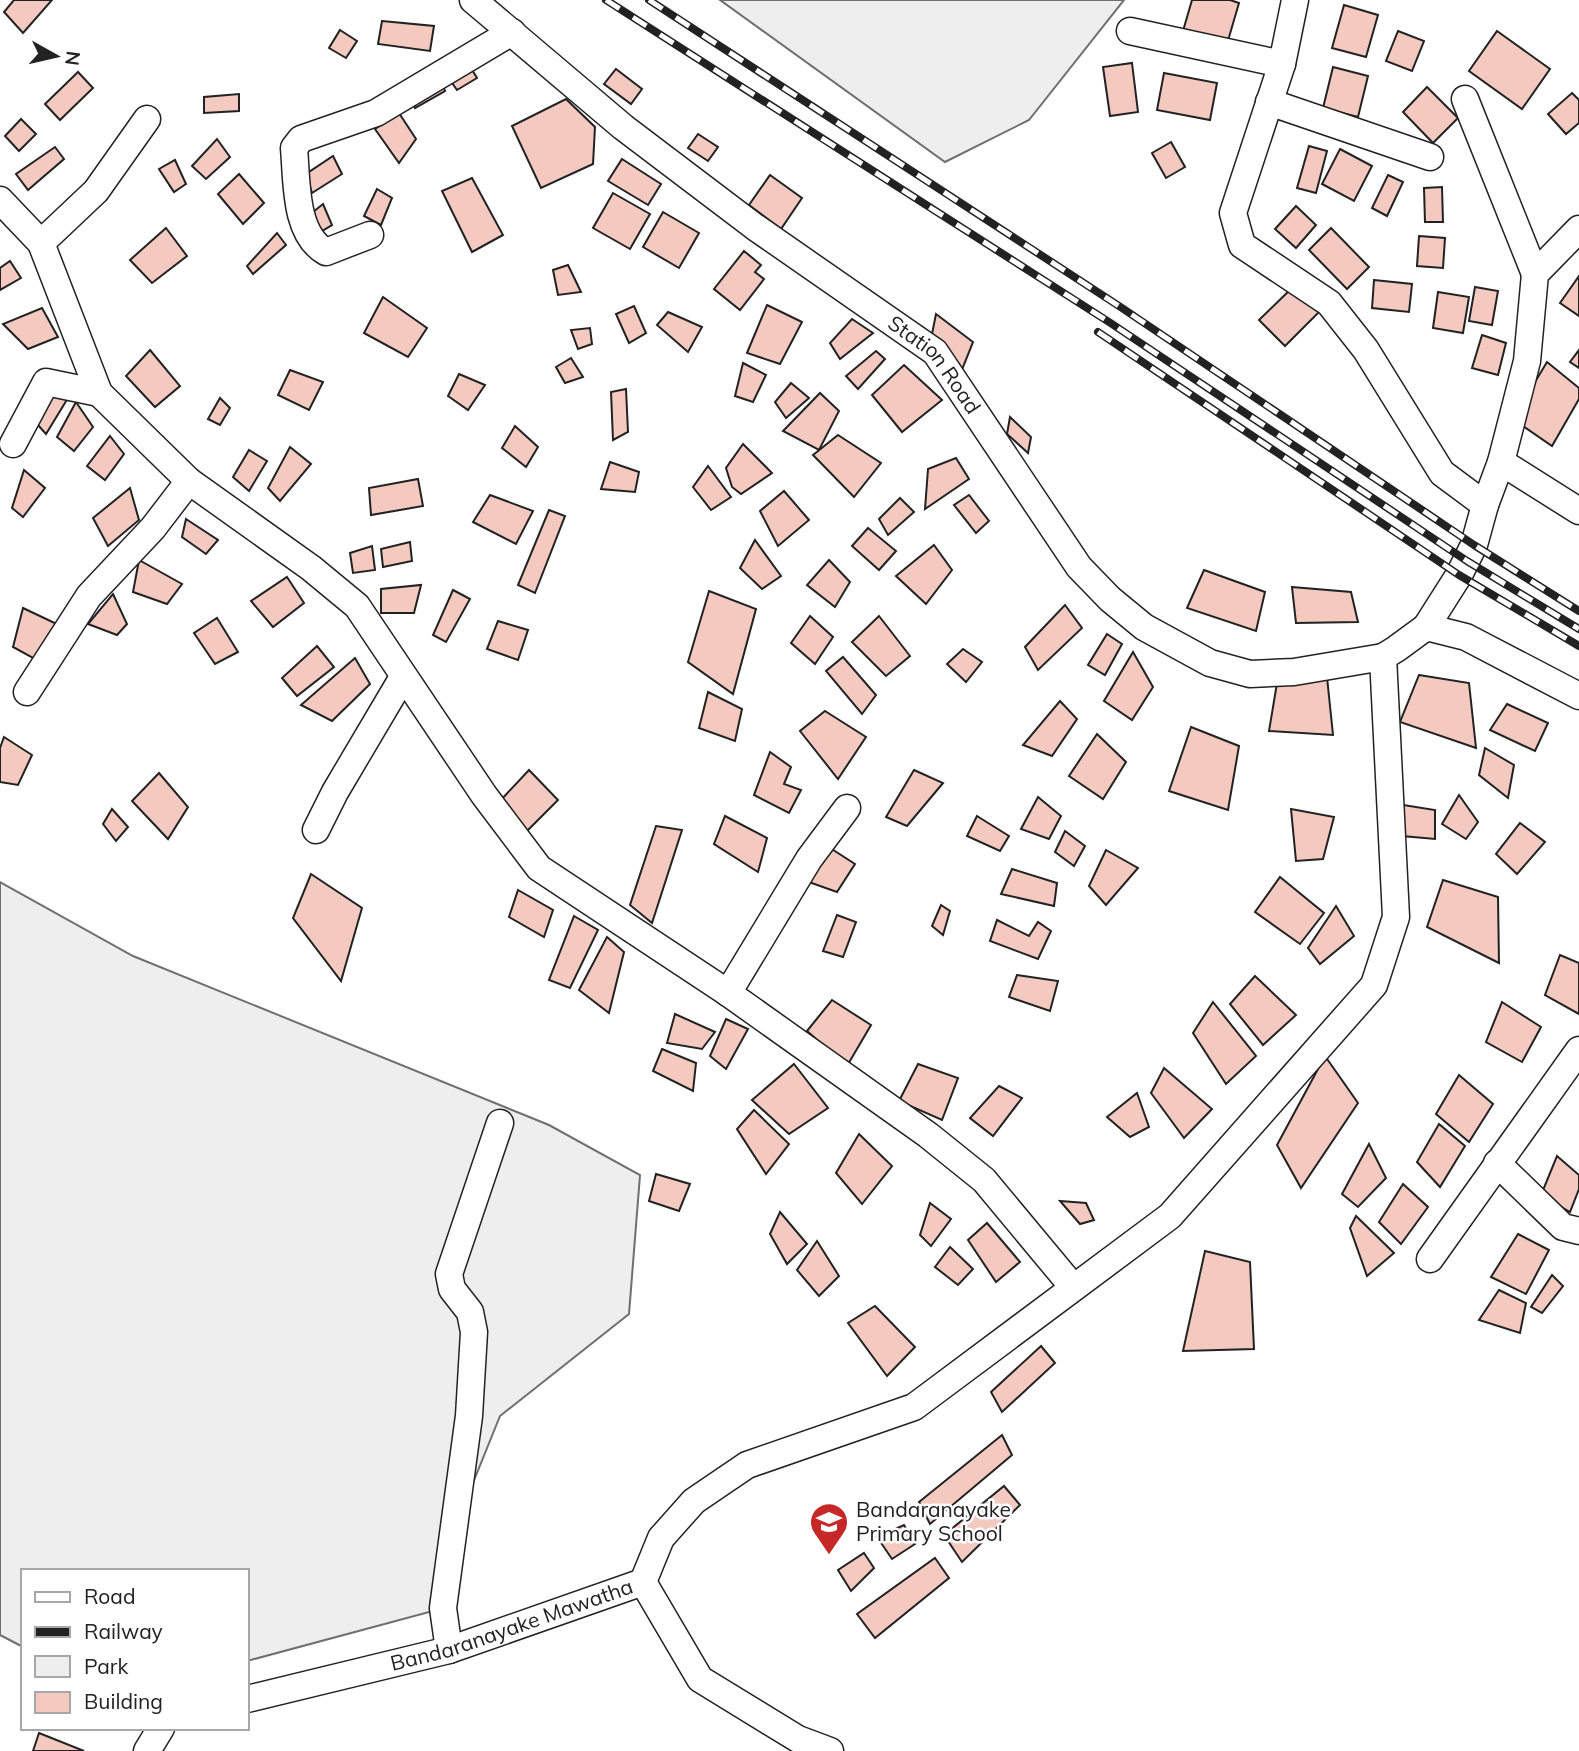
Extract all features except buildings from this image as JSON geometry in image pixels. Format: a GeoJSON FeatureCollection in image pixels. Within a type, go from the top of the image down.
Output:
{"type":"FeatureCollection","features":[{"type":"Feature","properties":{"kind":"street","name":"Station Road"},"geometry":{"type":"LineString","coordinates":[[473,0],[623,127],[755,227],[935,352],[1079,567],[1110,599],[1144,627],[1210,663],[1250,674],[1294,672],[1382,657]]}},
{"type":"Feature","properties":{"kind":"street"},"geometry":{"type":"LineString","coordinates":[[1295,0],[1282,64],[1233,213],[1242,245],[1329,303],[1366,350],[1442,473],[1485,505]]}},
{"type":"Feature","properties":{"kind":"street"},"geometry":{"type":"LineString","coordinates":[[1130,31],[1282,64]]}},
{"type":"Feature","properties":{"kind":"street"},"geometry":{"type":"LineString","coordinates":[[370,235],[326,252],[315,246],[302,221],[293,148],[301,139],[376,113],[512,32]]}},
{"type":"Feature","properties":{"kind":"street"},"geometry":{"type":"LineString","coordinates":[[643,1582],[661,1538],[694,1501],[747,1465],[914,1407],[1170,1216],[1374,985],[1396,917],[1382,657],[1426,627],[1474,545],[1501,462],[1527,361],[1535,274],[1465,99]]}},
{"type":"Feature","properties":{"kind":"street"},"geometry":{"type":"LineString","coordinates":[[1269,102],[1430,157]]}},
{"type":"Feature","properties":{"kind":"street"},"geometry":{"type":"LineString","coordinates":[[41,243],[96,191],[147,119]]}},
{"type":"Feature","properties":{"kind":"street"},"geometry":{"type":"LineString","coordinates":[[0,200],[41,243],[99,393],[189,481],[311,568],[357,606],[484,794],[539,868],[728,993],[928,1135],[984,1180],[1073,1287]]}},
{"type":"Feature","properties":{"kind":"street"},"geometry":{"type":"LineString","coordinates":[[1535,274],[1579,229]]}},
{"type":"Feature","properties":{"kind":"street"},"geometry":{"type":"LineString","coordinates":[[13,444],[46,382],[99,393]]}},
{"type":"Feature","properties":{"kind":"street"},"geometry":{"type":"LineString","coordinates":[[1501,462],[1579,511]]}},
{"type":"Feature","properties":{"kind":"street"},"geometry":{"type":"LineString","coordinates":[[27,692],[89,596],[153,528],[189,481]]}},
{"type":"Feature","properties":{"kind":"street"},"geometry":{"type":"LineString","coordinates":[[1426,627],[1466,637],[1579,696]]}},
{"type":"Feature","properties":{"kind":"street"},"geometry":{"type":"LineString","coordinates":[[316,830],[335,792],[404,677]]}},
{"type":"Feature","properties":{"kind":"street"},"geometry":{"type":"LineString","coordinates":[[728,993],[809,859],[847,808]]}},
{"type":"Feature","properties":{"kind":"street"},"geometry":{"type":"LineString","coordinates":[[1430,1259],[1579,1050]]}},
{"type":"Feature","properties":{"kind":"street"},"geometry":{"type":"LineString","coordinates":[[449,1650],[443,1608],[469,1416],[474,1332],[470,1312],[452,1289],[449,1274],[500,1123]]}},
{"type":"Feature","properties":{"kind":"street"},"geometry":{"type":"LineString","coordinates":[[1497,1163],[1563,1227],[1579,1231]]}},
{"type":"Feature","properties":{"kind":"street","name":"Bandaranayake Mawatha"},"geometry":{"type":"LineString","coordinates":[[248,1699],[449,1650],[643,1582],[699,1679],[798,1739],[830,1751]]}},
{"type":"Feature","properties":{"kind":"street"},"geometry":{"type":"LineString","coordinates":[[147,1751],[159,1730]]}},
{"type":"Feature","properties":{"kind":"green space"},"geometry":{"type":"Polygon","coordinates":[[[720,0],[1124,0],[1029,120],[945,162],[720,0]]]}},
{"type":"Feature","properties":{"kind":"green space"},"geometry":{"type":"Polygon","coordinates":[[[0,882],[133,956],[549,1125],[640,1175],[629,1314],[500,1416],[437,1572],[433,1611],[248,1661],[248,1569],[21,1569],[21,1646],[0,1635],[0,882]]]}},
{"type":"Feature","properties":{"kind":"railway"},"geometry":{"type":"LineString","coordinates":[[606,0],[1109,322],[1467,561],[1579,629]]}},
{"type":"Feature","properties":{"kind":"railway"},"geometry":{"type":"LineString","coordinates":[[649,0],[1119,306],[1474,545],[1579,611]]}},
{"type":"Feature","properties":{"kind":"railway"},"geometry":{"type":"LineString","coordinates":[[1098,332],[1459,575],[1579,646]]}},
{"type":"Feature","properties":{"kind":"place","name":"Bandaranayake Primary School"},"geometry":{"type":"Point","coordinates":[829,1556]}}]}
